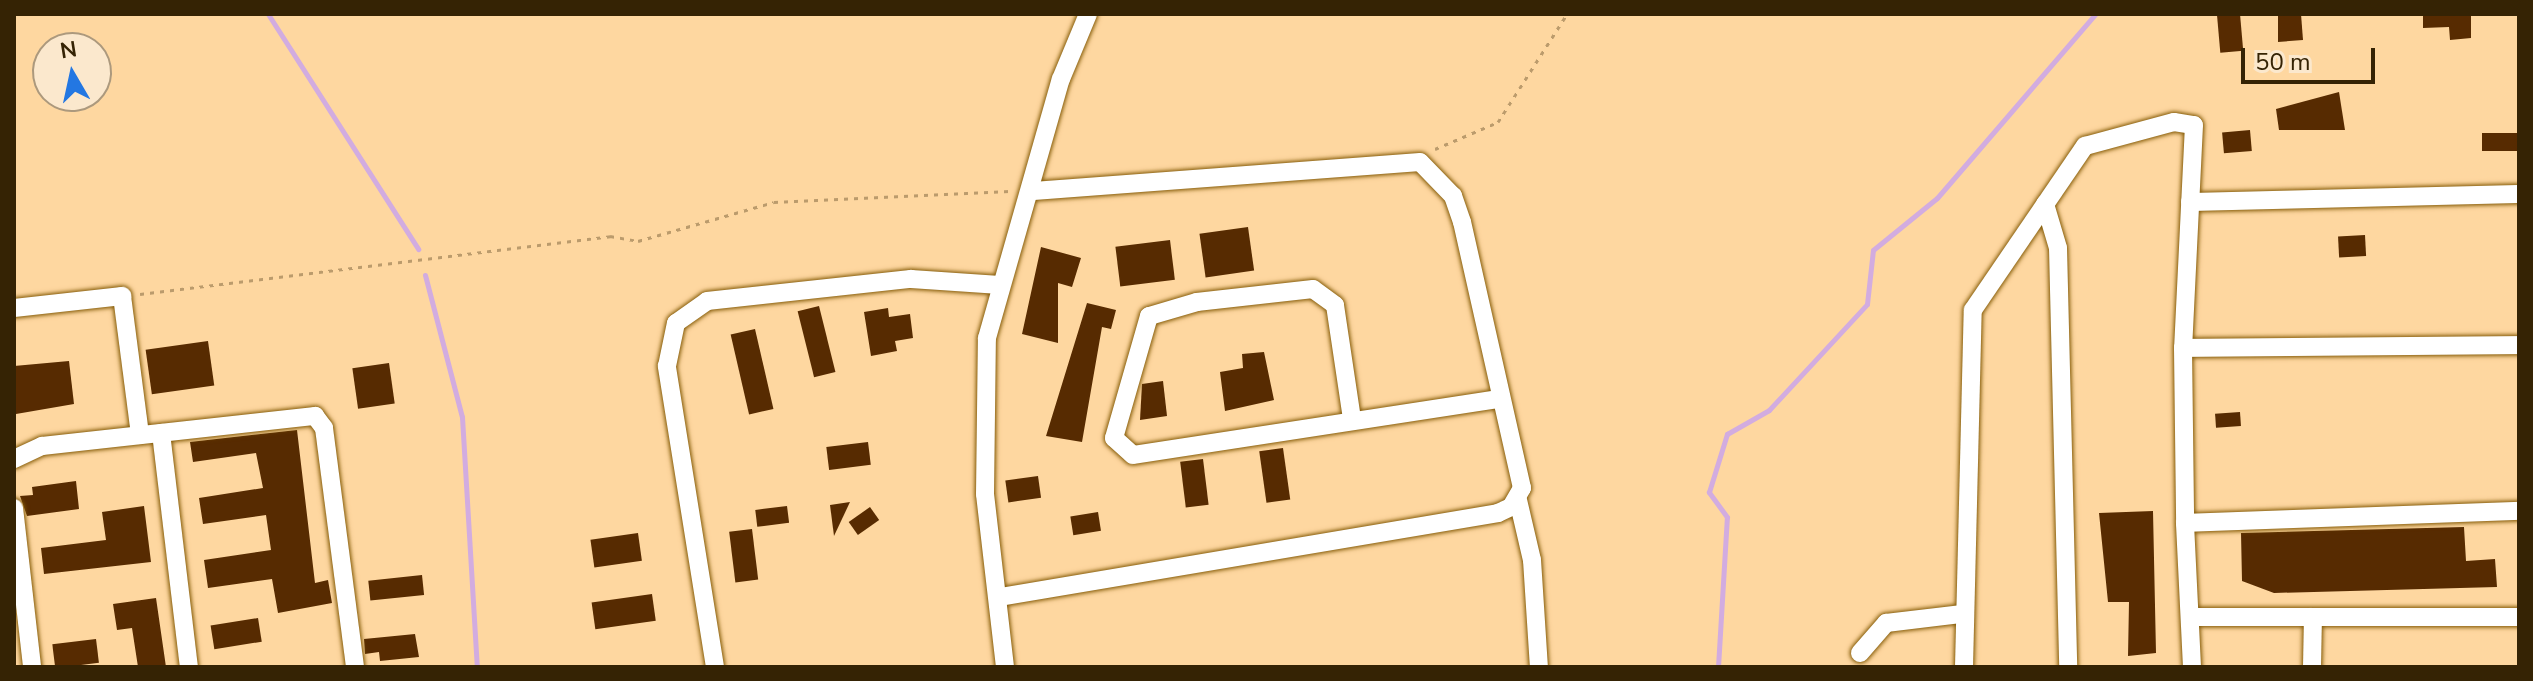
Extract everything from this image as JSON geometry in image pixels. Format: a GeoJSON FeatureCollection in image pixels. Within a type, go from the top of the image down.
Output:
{"type":"FeatureCollection","features":[{"type":"Feature","properties":{"kind":"street"},"geometry":{"type":"LineString","coordinates":[[1005,667],[982,406],[1000,285],[1061,79],[1088,14]]}},
{"type":"Feature","properties":{"kind":"street"},"geometry":{"type":"LineString","coordinates":[[1964,667],[1962,614],[1973,310],[2085,146],[2174,122],[2194,125],[2183,348],[2185,523],[2193,617],[2192,667]]}},
{"type":"Feature","properties":{"kind":"street"},"geometry":{"type":"LineString","coordinates":[[1030,191],[1420,162],[1453,196],[1462,222],[1497,399],[1522,488],[1518,500],[1532,560],[1539,667]]}},
{"type":"Feature","properties":{"kind":"street"},"geometry":{"type":"LineString","coordinates":[[2190,202],[2519,194]]}},
{"type":"Feature","properties":{"kind":"street"},"geometry":{"type":"LineString","coordinates":[[2045,204],[2058,248],[2068,667]]}},
{"type":"Feature","properties":{"kind":"street"},"geometry":{"type":"LineString","coordinates":[[715,667],[667,366],[676,323],[707,301],[911,279],[1000,285]]}},
{"type":"Feature","properties":{"kind":"street"},"geometry":{"type":"LineString","coordinates":[[1352,419],[1335,305],[1313,289],[1197,302],[1149,316],[1114,438],[1133,455],[1497,399]]}},
{"type":"Feature","properties":{"kind":"street"},"geometry":{"type":"LineString","coordinates":[[14,308],[122,296],[140,435]]}},
{"type":"Feature","properties":{"kind":"street"},"geometry":{"type":"LineString","coordinates":[[2183,348],[2519,345]]}},
{"type":"Feature","properties":{"kind":"street"},"geometry":{"type":"LineString","coordinates":[[14,459],[42,446],[303,414],[320,421],[355,667]]}},
{"type":"Feature","properties":{"kind":"street"},"geometry":{"type":"LineString","coordinates":[[161,433],[189,667]]}},
{"type":"Feature","properties":{"kind":"street"},"geometry":{"type":"LineString","coordinates":[[1000,597],[1498,513],[1518,500]]}},
{"type":"Feature","properties":{"kind":"street"},"geometry":{"type":"LineString","coordinates":[[14,508],[32,667]]}},
{"type":"Feature","properties":{"kind":"street"},"geometry":{"type":"LineString","coordinates":[[2185,523],[2519,511]]}},
{"type":"Feature","properties":{"kind":"street"},"geometry":{"type":"LineString","coordinates":[[1860,653],[1897,619],[1962,614]]}},
{"type":"Feature","properties":{"kind":"street"},"geometry":{"type":"LineString","coordinates":[[2193,617],[2519,617]]}},
{"type":"Feature","properties":{"kind":"street"},"geometry":{"type":"LineString","coordinates":[[2312,667],[2313,617]]}},
{"type":"Feature","properties":{"kind":"path"},"geometry":{"type":"LineString","coordinates":[[1420,162],[1498,122],[1567,14]]}},
{"type":"Feature","properties":{"kind":"path"},"geometry":{"type":"LineString","coordinates":[[122,296],[610,236],[638,241],[774,202],[1030,191]]}},
{"type":"Feature","properties":{"kind":"building"},"geometry":{"type":"Polygon","coordinates":[[[2240,14],[2243,51],[2220,53],[2217,16],[2240,14]]]}},
{"type":"Feature","properties":{"kind":"building"},"geometry":{"type":"Polygon","coordinates":[[[2278,14],[2301,14],[2303,40],[2278,42],[2278,14]]]}},
{"type":"Feature","properties":{"kind":"building"},"geometry":{"type":"Polygon","coordinates":[[[2423,14],[2471,14],[2471,38],[2450,40],[2449,27],[2423,28],[2423,14]]]}},
{"type":"Feature","properties":{"kind":"building"},"geometry":{"type":"Polygon","coordinates":[[[2339,92],[2345,130],[2279,130],[2276,109],[2339,92]]]}},
{"type":"Feature","properties":{"kind":"building"},"geometry":{"type":"Polygon","coordinates":[[[2250,130],[2252,151],[2224,153],[2222,132],[2250,130]]]}},
{"type":"Feature","properties":{"kind":"building"},"geometry":{"type":"Polygon","coordinates":[[[2482,133],[2519,133],[2519,151],[2482,151],[2482,133]]]}},
{"type":"Feature","properties":{"kind":"building"},"geometry":{"type":"Polygon","coordinates":[[[1248,227],[1254,271],[1206,277],[1199,234],[1248,227]]]}},
{"type":"Feature","properties":{"kind":"building"},"geometry":{"type":"Polygon","coordinates":[[[2365,235],[2366,256],[2339,257],[2338,236],[2365,235]]]}},
{"type":"Feature","properties":{"kind":"building"},"geometry":{"type":"Polygon","coordinates":[[[1170,240],[1175,280],[1120,286],[1115,247],[1170,240]]]}},
{"type":"Feature","properties":{"kind":"building"},"geometry":{"type":"Polygon","coordinates":[[[1041,247],[1081,258],[1072,287],[1058,283],[1058,343],[1022,334],[1041,247]]]}},
{"type":"Feature","properties":{"kind":"building"},"geometry":{"type":"Polygon","coordinates":[[[1087,303],[1116,310],[1111,329],[1102,327],[1082,442],[1046,436],[1087,303]]]}},
{"type":"Feature","properties":{"kind":"building"},"geometry":{"type":"Polygon","coordinates":[[[819,306],[835,372],[814,377],[798,311],[819,306]]]}},
{"type":"Feature","properties":{"kind":"building"},"geometry":{"type":"Polygon","coordinates":[[[888,308],[889,317],[910,314],[913,338],[895,341],[897,351],[871,356],[864,312],[888,308]]]}},
{"type":"Feature","properties":{"kind":"building"},"geometry":{"type":"Polygon","coordinates":[[[755,329],[773,409],[749,415],[731,335],[755,329]]]}},
{"type":"Feature","properties":{"kind":"building"},"geometry":{"type":"Polygon","coordinates":[[[208,341],[214,386],[152,394],[146,350],[208,341]]]}},
{"type":"Feature","properties":{"kind":"building"},"geometry":{"type":"Polygon","coordinates":[[[1264,352],[1274,400],[1225,411],[1220,372],[1243,368],[1242,354],[1264,352]]]}},
{"type":"Feature","properties":{"kind":"building"},"geometry":{"type":"Polygon","coordinates":[[[69,361],[74,404],[16,414],[14,366],[69,361]]]}},
{"type":"Feature","properties":{"kind":"building"},"geometry":{"type":"Polygon","coordinates":[[[389,363],[395,404],[358,409],[352,368],[389,363]]]}},
{"type":"Feature","properties":{"kind":"building"},"geometry":{"type":"Polygon","coordinates":[[[1163,381],[1167,416],[1140,420],[1142,384],[1163,381]]]}},
{"type":"Feature","properties":{"kind":"building"},"geometry":{"type":"Polygon","coordinates":[[[2240,412],[2241,426],[2216,428],[2215,414],[2240,412]]]}},
{"type":"Feature","properties":{"kind":"building"},"geometry":{"type":"Polygon","coordinates":[[[297,430],[315,583],[328,580],[332,603],[278,613],[272,579],[208,588],[204,560],[271,550],[266,515],[203,524],[199,498],[263,488],[256,453],[193,462],[190,442],[297,430]]]}},
{"type":"Feature","properties":{"kind":"building"},"geometry":{"type":"Polygon","coordinates":[[[868,442],[871,465],[829,470],[826,447],[868,442]]]}},
{"type":"Feature","properties":{"kind":"building"},"geometry":{"type":"Polygon","coordinates":[[[1283,448],[1290,499],[1266,503],[1259,451],[1283,448]]]}},
{"type":"Feature","properties":{"kind":"building"},"geometry":{"type":"Polygon","coordinates":[[[1203,459],[1209,505],[1186,507],[1180,462],[1203,459]]]}},
{"type":"Feature","properties":{"kind":"building"},"geometry":{"type":"Polygon","coordinates":[[[1038,476],[1041,498],[1008,502],[1005,481],[1038,476]]]}},
{"type":"Feature","properties":{"kind":"building"},"geometry":{"type":"Polygon","coordinates":[[[76,481],[79,509],[27,516],[20,496],[33,495],[32,487],[76,481]]]}},
{"type":"Feature","properties":{"kind":"building"},"geometry":{"type":"Polygon","coordinates":[[[850,502],[834,536],[830,505],[850,502]]]}},
{"type":"Feature","properties":{"kind":"building"},"geometry":{"type":"Polygon","coordinates":[[[144,506],[151,562],[44,574],[41,548],[106,540],[102,512],[144,506]]]}},
{"type":"Feature","properties":{"kind":"building"},"geometry":{"type":"Polygon","coordinates":[[[787,506],[789,523],[757,527],[755,510],[787,506]]]}},
{"type":"Feature","properties":{"kind":"building"},"geometry":{"type":"Polygon","coordinates":[[[870,507],[879,520],[858,535],[849,522],[870,507]]]}},
{"type":"Feature","properties":{"kind":"building"},"geometry":{"type":"Polygon","coordinates":[[[2153,511],[2156,653],[2128,656],[2129,602],[2108,602],[2099,513],[2153,511]]]}},
{"type":"Feature","properties":{"kind":"building"},"geometry":{"type":"Polygon","coordinates":[[[1098,512],[1101,531],[1073,535],[1070,516],[1098,512]]]}},
{"type":"Feature","properties":{"kind":"building"},"geometry":{"type":"Polygon","coordinates":[[[2464,527],[2466,561],[2495,559],[2497,587],[2274,593],[2242,581],[2241,533],[2464,527]]]}},
{"type":"Feature","properties":{"kind":"building"},"geometry":{"type":"Polygon","coordinates":[[[752,529],[758,580],[735,582],[729,532],[752,529]]]}},
{"type":"Feature","properties":{"kind":"building"},"geometry":{"type":"Polygon","coordinates":[[[638,533],[642,561],[594,567],[590,540],[638,533]]]}},
{"type":"Feature","properties":{"kind":"building"},"geometry":{"type":"Polygon","coordinates":[[[422,575],[424,595],[370,601],[368,581],[422,575]]]}},
{"type":"Feature","properties":{"kind":"building"},"geometry":{"type":"Polygon","coordinates":[[[652,594],[656,621],[595,629],[592,602],[652,594]]]}},
{"type":"Feature","properties":{"kind":"building"},"geometry":{"type":"Polygon","coordinates":[[[156,598],[166,667],[138,667],[132,628],[117,630],[113,604],[156,598]]]}},
{"type":"Feature","properties":{"kind":"building"},"geometry":{"type":"Polygon","coordinates":[[[258,618],[262,642],[214,649],[211,626],[258,618]]]}},
{"type":"Feature","properties":{"kind":"building"},"geometry":{"type":"Polygon","coordinates":[[[415,634],[419,657],[380,661],[379,652],[365,654],[364,639],[415,634]]]}},
{"type":"Feature","properties":{"kind":"building"},"geometry":{"type":"Polygon","coordinates":[[[96,639],[99,663],[55,667],[52,644],[96,639]]]}},
{"type":"Feature","properties":{"kind":"waterway"},"geometry":{"type":"LineString","coordinates":[[268,14],[418,249]]}},
{"type":"Feature","properties":{"kind":"waterway"},"geometry":{"type":"LineString","coordinates":[[1718,667],[1727,517],[1709,492],[1727,434],[1769,410],[1867,304],[1873,250],[1937,198],[2095,14]]}},
{"type":"Feature","properties":{"kind":"waterway"},"geometry":{"type":"LineString","coordinates":[[425,275],[462,417],[477,667]]}}]}
